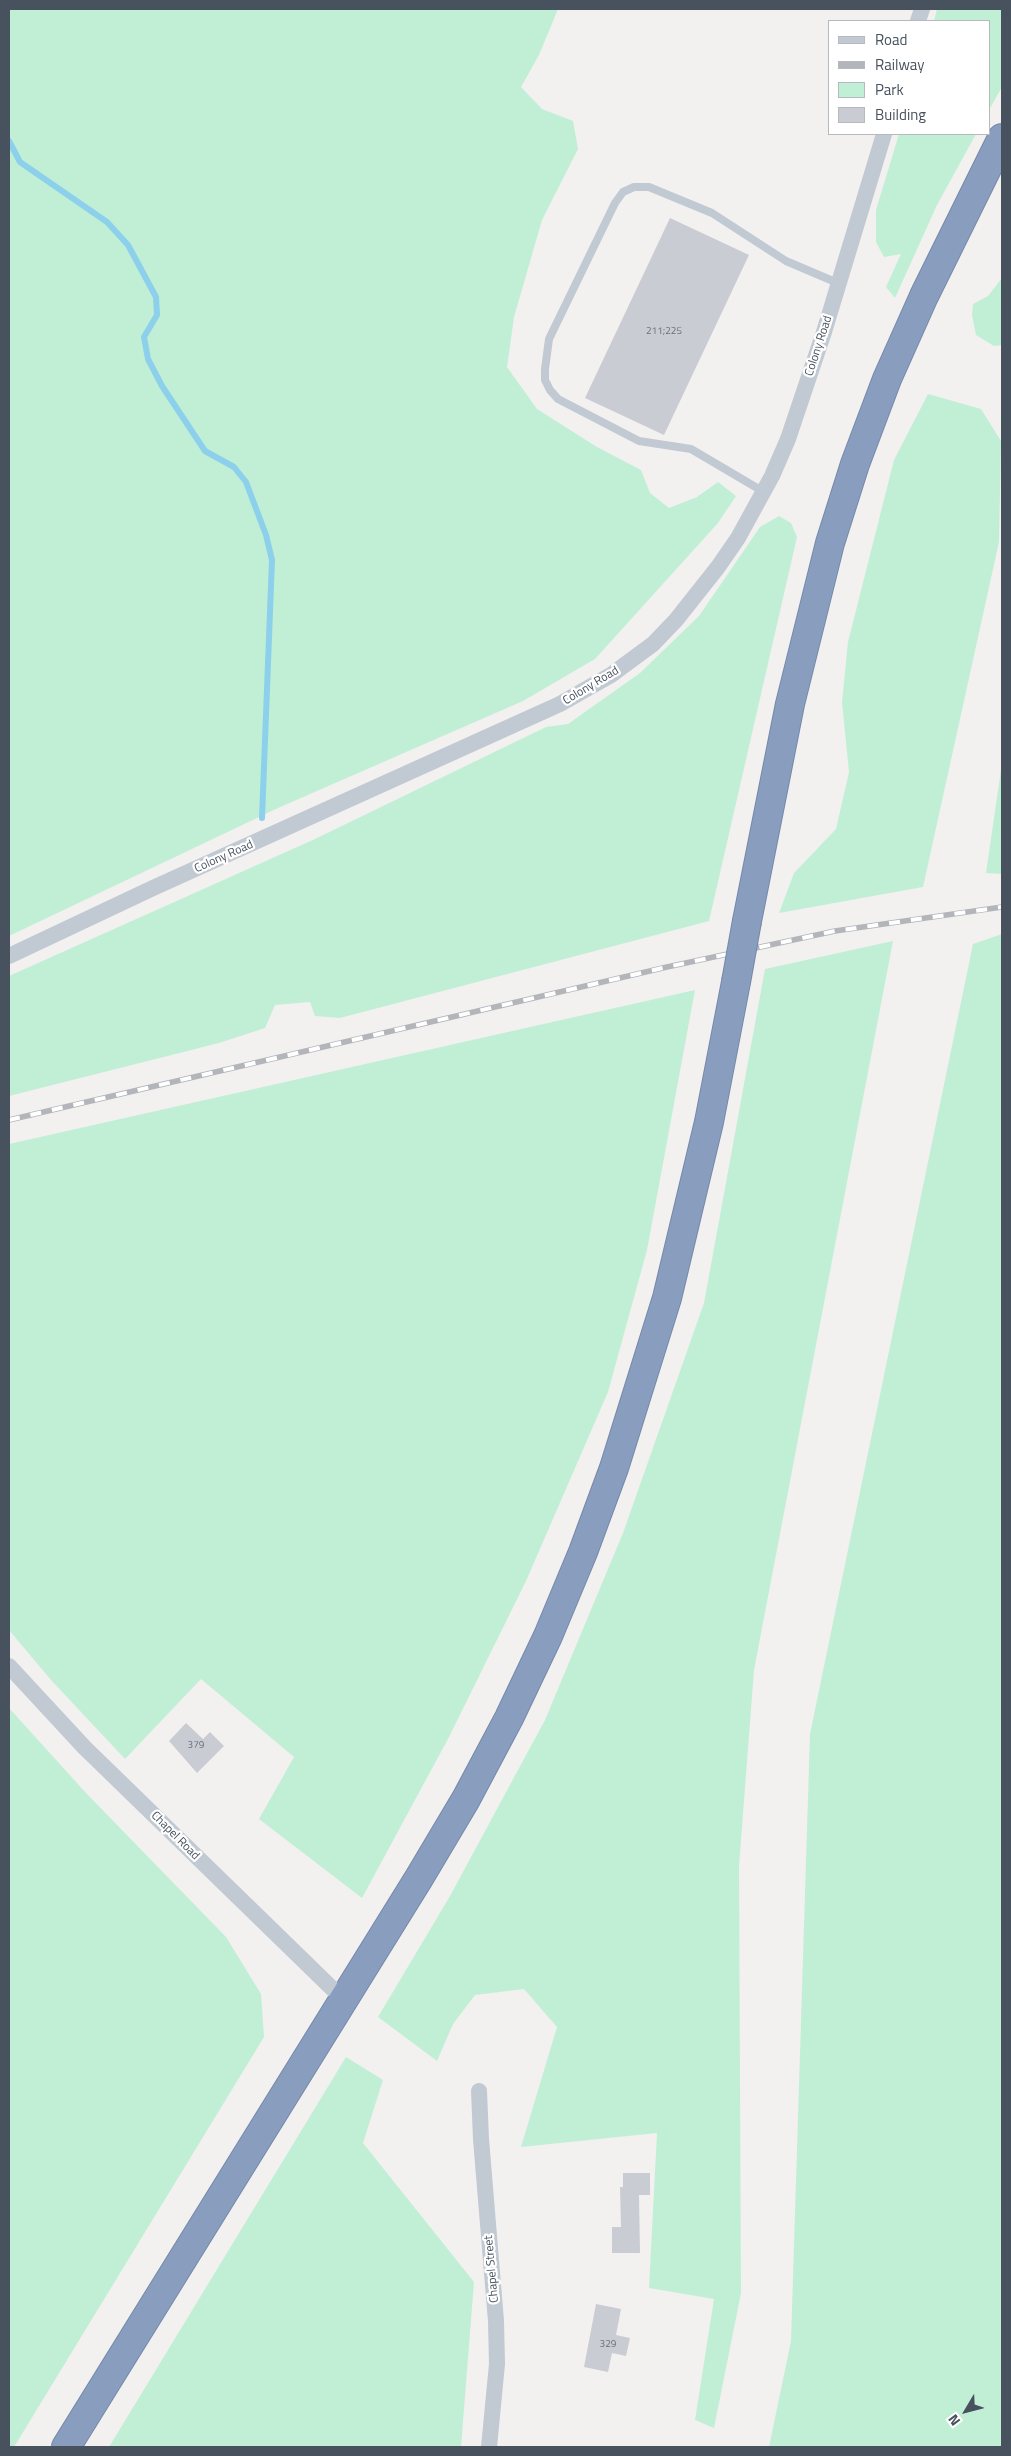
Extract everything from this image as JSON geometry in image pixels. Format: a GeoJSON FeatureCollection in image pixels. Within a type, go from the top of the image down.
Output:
{"type":"FeatureCollection","features":[{"type":"Feature","properties":{"kind":"highway"},"geometry":{"type":"LineString","coordinates":[[66,2447],[344,2001],[457,1815],[509,1718],[548,1636],[624,1440],[667,1298],[709,1122],[795,686],[830,543],[855,464],[887,379],[924,296],[1002,138]]}},
{"type":"Feature","properties":{"kind":"street","name":"Colony Road"},"geometry":{"type":"LineString","coordinates":[[9,956],[154,888],[502,731],[589,689],[632,660],[676,620],[698,594],[733,545],[764,492],[788,439],[840,284],[884,135]]}},
{"type":"Feature","properties":{"kind":"street","name":"Chapel Road"},"geometry":{"type":"LineString","coordinates":[[9,1666],[91,1753],[344,2001]]}},
{"type":"Feature","properties":{"kind":"street","name":"Chapel Street"},"geometry":{"type":"LineString","coordinates":[[479,2091],[481,2139],[496,2321],[497,2364],[489,2447]]}},
{"type":"Feature","properties":{"kind":"lane"},"geometry":{"type":"LineString","coordinates":[[764,492],[691,449],[639,441],[558,399],[550,390],[545,380],[549,339],[615,203],[623,192],[634,187],[650,186],[712,213],[786,261],[840,284]]}},
{"type":"Feature","properties":{"kind":"green space"},"geometry":{"type":"Polygon","coordinates":[[[9,9],[558,9],[539,55],[521,87],[542,109],[573,121],[578,149],[542,220],[514,317],[507,367],[537,409],[597,447],[641,470],[650,493],[669,508],[697,497],[718,482],[736,496],[718,523],[595,659],[523,701],[278,808],[9,936],[9,9]]]}},
{"type":"Feature","properties":{"kind":"green space"},"geometry":{"type":"Polygon","coordinates":[[[937,9],[1002,9],[1002,87],[991,106],[991,20],[934,20],[937,9]]]}},
{"type":"Feature","properties":{"kind":"green space"},"geometry":{"type":"Polygon","coordinates":[[[899,135],[975,135],[937,205],[895,298],[886,287],[901,254],[884,257],[876,242],[876,210],[899,135]]]}},
{"type":"Feature","properties":{"kind":"green space"},"geometry":{"type":"Polygon","coordinates":[[[1002,278],[1002,345],[994,346],[976,335],[972,315],[973,304],[988,296],[1002,278]]]}},
{"type":"Feature","properties":{"kind":"green space"},"geometry":{"type":"Polygon","coordinates":[[[928,394],[981,409],[1001,441],[999,542],[923,887],[779,913],[794,873],[836,829],[849,772],[842,702],[848,642],[894,460],[928,394]]]}},
{"type":"Feature","properties":{"kind":"green space"},"geometry":{"type":"Polygon","coordinates":[[[779,516],[791,523],[797,537],[709,921],[340,1018],[315,1016],[310,1002],[275,1005],[265,1028],[219,1043],[9,1096],[9,976],[315,839],[546,727],[568,724],[640,673],[699,616],[760,527],[779,516]]]}},
{"type":"Feature","properties":{"kind":"green space"},"geometry":{"type":"Polygon","coordinates":[[[1002,763],[1002,874],[986,873],[1002,763]]]}},
{"type":"Feature","properties":{"kind":"green space"},"geometry":{"type":"Polygon","coordinates":[[[1002,934],[1002,2447],[769,2447],[791,2341],[810,1734],[973,944],[1002,934]]]}},
{"type":"Feature","properties":{"kind":"green space"},"geometry":{"type":"Polygon","coordinates":[[[893,941],[754,1670],[739,1866],[741,2293],[714,2428],[695,2420],[714,2299],[649,2288],[657,2133],[521,2147],[557,2027],[524,1989],[475,1995],[453,2024],[437,2061],[378,2017],[450,1896],[545,1720],[623,1533],[704,1303],[765,969],[893,941]]]}},
{"type":"Feature","properties":{"kind":"green space"},"geometry":{"type":"Polygon","coordinates":[[[695,990],[647,1250],[608,1392],[526,1581],[449,1737],[362,1898],[259,1819],[294,1757],[201,1679],[125,1759],[51,1680],[9,1630],[9,1144],[695,990]]]}},
{"type":"Feature","properties":{"kind":"green space"},"geometry":{"type":"Polygon","coordinates":[[[9,1708],[86,1793],[226,1937],[261,1994],[264,2037],[14,2447],[9,2447],[9,1708]]]}},
{"type":"Feature","properties":{"kind":"green space"},"geometry":{"type":"Polygon","coordinates":[[[346,2057],[383,2080],[363,2143],[474,2282],[461,2447],[109,2447],[346,2057]]]}},
{"type":"Feature","properties":{"kind":"building"},"geometry":{"type":"Polygon","coordinates":[[[670,218],[749,255],[664,435],[585,398],[670,218]]]}},
{"type":"Feature","properties":{"kind":"building"},"geometry":{"type":"Polygon","coordinates":[[[186,1723],[203,1739],[210,1732],[224,1746],[197,1773],[169,1741],[186,1723]]]}},
{"type":"Feature","properties":{"kind":"building"},"geometry":{"type":"Polygon","coordinates":[[[623,2173],[650,2173],[650,2195],[639,2195],[640,2253],[612,2253],[612,2227],[621,2227],[620,2187],[623,2187],[623,2173]]]}},
{"type":"Feature","properties":{"kind":"building"},"geometry":{"type":"Polygon","coordinates":[[[596,2304],[621,2309],[616,2335],[630,2338],[626,2356],[612,2353],[608,2372],[584,2367],[596,2304]]]}},
{"type":"Feature","properties":{"kind":"waterway"},"geometry":{"type":"LineString","coordinates":[[9,141],[20,162],[107,222],[128,245],[156,297],[157,315],[144,337],[148,359],[162,386],[205,451],[234,467],[246,482],[266,535],[272,560],[262,818]]}},
{"type":"Feature","properties":{"kind":"railway"},"geometry":{"type":"LineString","coordinates":[[9,1120],[667,967],[835,931],[1002,907]]}}]}
